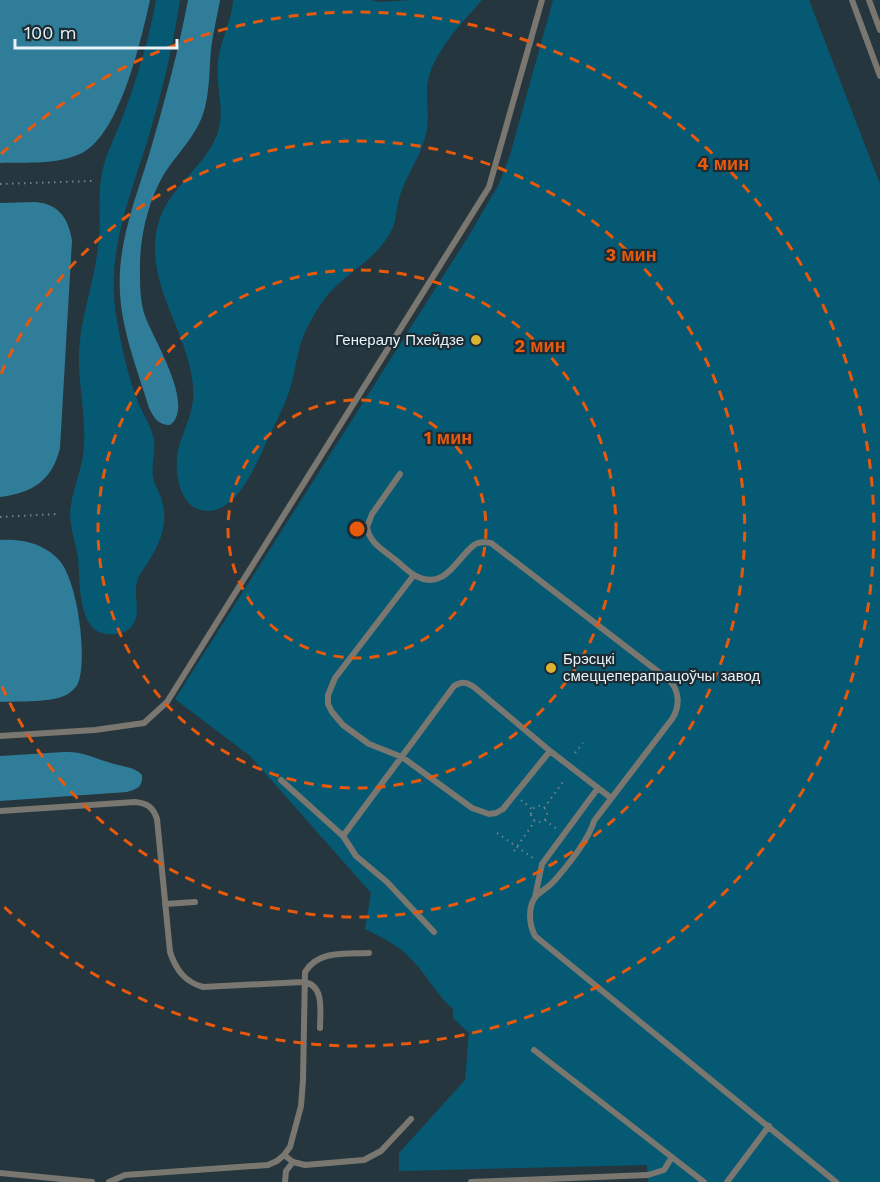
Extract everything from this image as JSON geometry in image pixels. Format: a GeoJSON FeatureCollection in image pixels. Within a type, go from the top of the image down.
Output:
{"type":"FeatureCollection","features":[{"type":"Feature","properties":{"kind":"lane"},"geometry":{"type":"LineString","coordinates":[[0,736],[95,730],[144,723],[167,702],[489,187],[542,0]]}},
{"type":"Feature","properties":{"kind":"lane"},"geometry":{"type":"LineString","coordinates":[[852,0],[880,76]]}},
{"type":"Feature","properties":{"kind":"lane"},"geometry":{"type":"LineString","coordinates":[[869,0],[880,30]]}},
{"type":"Feature","properties":{"kind":"lane"},"geometry":{"type":"LineString","coordinates":[[400,474],[372,514],[367,527],[372,541],[414,575],[426,579],[441,577],[454,568],[473,546],[478,543],[491,543],[673,684],[678,695],[675,714],[594,821],[591,831],[554,882],[535,897]]}},
{"type":"Feature","properties":{"kind":"lane"},"geometry":{"type":"LineString","coordinates":[[414,575],[335,678],[328,695],[328,704],[332,712],[343,725],[369,744],[402,758],[480,812],[496,813],[503,809],[550,750]]}},
{"type":"Feature","properties":{"kind":"lane"},"geometry":{"type":"LineString","coordinates":[[343,836],[454,686],[461,682],[474,687],[611,798]]}},
{"type":"Feature","properties":{"kind":"lane"},"geometry":{"type":"LineString","coordinates":[[281,780],[343,836],[357,856],[387,882],[434,932]]}},
{"type":"Feature","properties":{"kind":"lane"},"geometry":{"type":"LineString","coordinates":[[598,788],[542,864],[530,920],[535,936],[836,1182]]}},
{"type":"Feature","properties":{"kind":"lane"},"geometry":{"type":"LineString","coordinates":[[0,811],[135,802],[150,806],[157,819],[169,945],[179,972],[194,985],[214,988],[303,982],[312,984],[318,991],[320,1028]]}},
{"type":"Feature","properties":{"kind":"lane"},"geometry":{"type":"LineString","coordinates":[[165,904],[195,902]]}},
{"type":"Feature","properties":{"kind":"lane"},"geometry":{"type":"LineString","coordinates":[[109,1182],[125,1174],[267,1165],[285,1155],[293,1137],[302,1094],[305,972],[315,959],[323,956],[369,953]]}},
{"type":"Feature","properties":{"kind":"lane"},"geometry":{"type":"LineString","coordinates":[[534,1050],[704,1182]]}},
{"type":"Feature","properties":{"kind":"lane"},"geometry":{"type":"LineString","coordinates":[[285,1155],[293,1162],[305,1165],[364,1160],[381,1151],[411,1119]]}},
{"type":"Feature","properties":{"kind":"lane"},"geometry":{"type":"LineString","coordinates":[[727,1182],[769,1126]]}},
{"type":"Feature","properties":{"kind":"lane"},"geometry":{"type":"LineString","coordinates":[[471,1182],[640,1178],[664,1170],[672,1157]]}},
{"type":"Feature","properties":{"kind":"lane"},"geometry":{"type":"LineString","coordinates":[[285,1182],[286,1171],[293,1162]]}},
{"type":"Feature","properties":{"kind":"lane"},"geometry":{"type":"LineString","coordinates":[[0,1173],[92,1182]]}},
{"type":"Feature","properties":{"kind":"path"},"geometry":{"type":"LineString","coordinates":[[0,184],[92,181]]}},
{"type":"Feature","properties":{"kind":"path"},"geometry":{"type":"LineString","coordinates":[[0,517],[57,514]]}},
{"type":"Feature","properties":{"kind":"path"},"geometry":{"type":"LineString","coordinates":[[575,753],[583,743]]}},
{"type":"Feature","properties":{"kind":"path"},"geometry":{"type":"LineString","coordinates":[[544,808],[563,782]]}},
{"type":"Feature","properties":{"kind":"path"},"geometry":{"type":"LineString","coordinates":[[514,795],[533,810]]}},
{"type":"Feature","properties":{"kind":"path"},"geometry":{"type":"LineString","coordinates":[[539,806],[544,808],[547,817],[541,822],[536,821],[531,815],[533,810],[539,806]]}},
{"type":"Feature","properties":{"kind":"path"},"geometry":{"type":"LineString","coordinates":[[514,851],[536,821]]}},
{"type":"Feature","properties":{"kind":"path"},"geometry":{"type":"LineString","coordinates":[[497,833],[536,860]]}},
{"type":"Feature","properties":{"kind":"shaded area"},"geometry":{"type":"Polygon","coordinates":[[[0,0],[150,0],[135,61],[118,107],[95,143],[82,153],[52,161],[0,163],[0,0]]]}},
{"type":"Feature","properties":{"kind":"shaded area"},"geometry":{"type":"Polygon","coordinates":[[[156,0],[180,0],[162,89],[119,235],[114,283],[115,308],[127,366],[133,389],[154,441],[153,476],[162,501],[164,518],[159,542],[137,581],[137,613],[134,623],[126,631],[109,634],[95,630],[86,617],[81,599],[77,552],[71,523],[71,505],[84,446],[79,352],[82,325],[98,247],[102,173],[138,73],[156,0]]]}},
{"type":"Feature","properties":{"kind":"shaded area"},"geometry":{"type":"Polygon","coordinates":[[[188,0],[220,0],[211,49],[206,101],[199,125],[164,174],[153,196],[146,221],[140,259],[143,310],[176,388],[177,416],[170,425],[162,424],[157,420],[149,408],[124,322],[121,308],[120,275],[128,223],[165,98],[188,0]]]}},
{"type":"Feature","properties":{"kind":"shaded area"},"geometry":{"type":"Polygon","coordinates":[[[233,0],[371,0],[379,2],[482,0],[451,36],[433,65],[428,82],[428,123],[425,138],[402,190],[394,224],[388,237],[374,254],[333,289],[318,308],[303,336],[286,400],[253,470],[230,502],[209,511],[189,504],[178,479],[178,450],[190,415],[193,386],[184,348],[163,293],[155,254],[156,234],[166,205],[209,150],[219,128],[221,109],[218,62],[231,16],[233,0]]]}},
{"type":"Feature","properties":{"kind":"shaded area"},"geometry":{"type":"Polygon","coordinates":[[[553,0],[809,0],[880,184],[880,1182],[648,1182],[647,1165],[399,1171],[399,1153],[465,1080],[469,1033],[453,1018],[453,1009],[403,951],[365,929],[371,893],[250,756],[175,699],[468,237],[499,184],[510,155],[553,0]]]}},
{"type":"Feature","properties":{"kind":"shaded area"},"geometry":{"type":"Polygon","coordinates":[[[0,203],[43,203],[61,213],[68,225],[72,240],[60,448],[52,469],[39,483],[22,492],[0,497],[0,203]]]}},
{"type":"Feature","properties":{"kind":"shaded area"},"geometry":{"type":"Polygon","coordinates":[[[0,540],[24,541],[53,554],[59,560],[71,583],[81,633],[82,664],[76,686],[62,697],[0,702],[0,540]]]}},
{"type":"Feature","properties":{"kind":"shaded area"},"geometry":{"type":"Polygon","coordinates":[[[70,752],[132,768],[142,775],[140,785],[127,792],[0,801],[0,756],[70,752]]]}},
{"type":"Feature","properties":{"kind":"place","name":"Генералу Пхейдзе"},"geometry":{"type":"Point","coordinates":[476,340]}},
{"type":"Feature","properties":{"kind":"place","name":"Брэсцкі смеццеперапрацоўчы завод"},"geometry":{"type":"Point","coordinates":[551,668]}}]}
